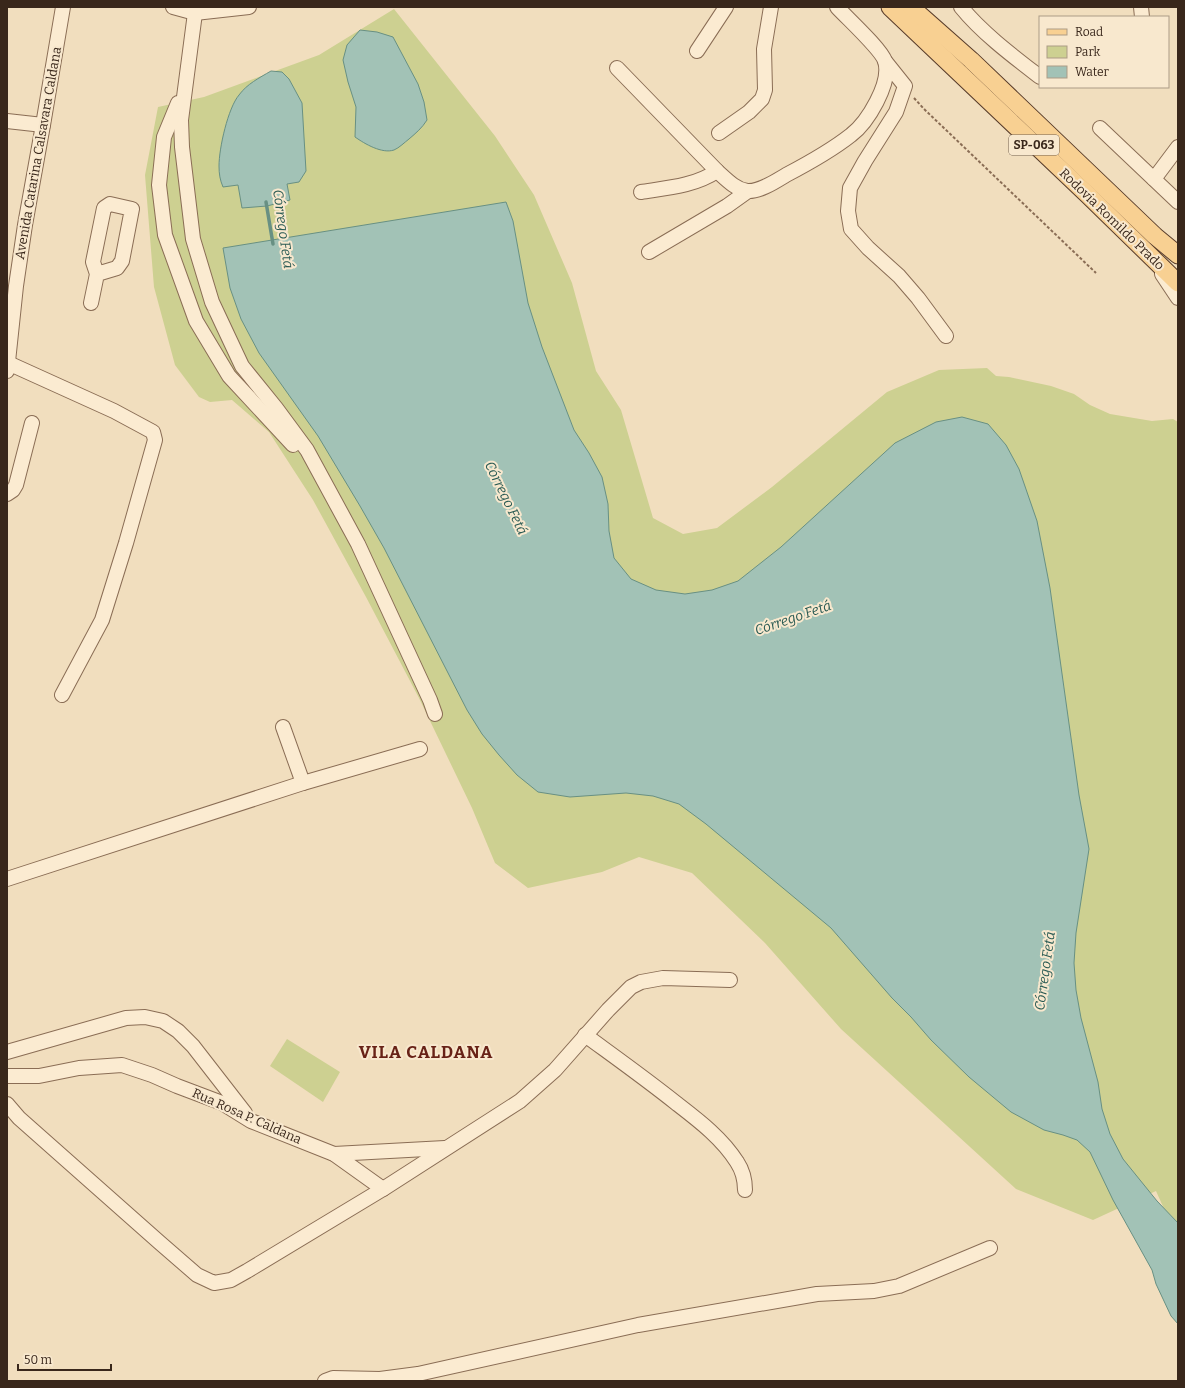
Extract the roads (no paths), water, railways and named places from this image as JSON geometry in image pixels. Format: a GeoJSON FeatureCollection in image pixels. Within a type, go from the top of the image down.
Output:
{"type":"FeatureCollection","features":[{"type":"Feature","properties":{"kind":"main road","name":"Rodovia Romildo Prado"},"geometry":{"type":"LineString","coordinates":[[890,7],[1178,282]]}},
{"type":"Feature","properties":{"kind":"main road","name":"Rodovia Romildo Prado"},"geometry":{"type":"LineString","coordinates":[[911,7],[971,60],[1149,231],[1178,255]]}},
{"type":"Feature","properties":{"kind":"street","name":"Avenida Catarina Calsavara Caldana"},"geometry":{"type":"LineString","coordinates":[[8,367],[22,240],[63,7]]}},
{"type":"Feature","properties":{"kind":"street"},"geometry":{"type":"LineString","coordinates":[[173,7],[195,13],[249,7]]}},
{"type":"Feature","properties":{"kind":"street"},"geometry":{"type":"LineString","coordinates":[[697,51],[726,7]]}},
{"type":"Feature","properties":{"kind":"street"},"geometry":{"type":"LineString","coordinates":[[719,133],[749,112],[762,99],[765,90],[764,48],[772,7]]}},
{"type":"Feature","properties":{"kind":"street"},"geometry":{"type":"LineString","coordinates":[[837,7],[877,50],[905,86],[896,112],[850,188],[848,211],[851,229],[868,248],[904,281],[946,336]]}},
{"type":"Feature","properties":{"kind":"street"},"geometry":{"type":"LineString","coordinates":[[918,7],[927,22]]}},
{"type":"Feature","properties":{"kind":"street"},"geometry":{"type":"LineString","coordinates":[[961,7],[967,15],[1011,55],[1039,76]]}},
{"type":"Feature","properties":{"kind":"street"},"geometry":{"type":"LineString","coordinates":[[195,13],[181,120],[182,147],[193,239],[212,302],[242,366],[307,450],[358,544],[430,700],[435,714]]}},
{"type":"Feature","properties":{"kind":"street"},"geometry":{"type":"LineString","coordinates":[[648,252],[728,206],[748,191],[759,189],[804,166],[852,135],[873,110],[884,86],[887,73],[885,61]]}},
{"type":"Feature","properties":{"kind":"street"},"geometry":{"type":"LineString","coordinates":[[618,68],[717,171],[734,186],[748,191]]}},
{"type":"Feature","properties":{"kind":"street"},"geometry":{"type":"LineString","coordinates":[[186,84],[164,137],[159,185],[165,236],[196,320],[229,376],[266,414],[321,477]]}},
{"type":"Feature","properties":{"kind":"street"},"geometry":{"type":"LineString","coordinates":[[7,121],[43,126]]}},
{"type":"Feature","properties":{"kind":"street"},"geometry":{"type":"LineString","coordinates":[[1100,128],[1178,202]]}},
{"type":"Feature","properties":{"kind":"street"},"geometry":{"type":"LineString","coordinates":[[1154,179],[1178,147]]}},
{"type":"Feature","properties":{"kind":"street"},"geometry":{"type":"LineString","coordinates":[[641,192],[706,179],[717,171]]}},
{"type":"Feature","properties":{"kind":"street"},"geometry":{"type":"LineString","coordinates":[[92,303],[97,274],[94,262],[104,208],[110,204],[132,209],[122,261],[117,268],[97,274]]}},
{"type":"Feature","properties":{"kind":"street"},"geometry":{"type":"LineString","coordinates":[[1144,249],[1178,298]]}},
{"type":"Feature","properties":{"kind":"street"},"geometry":{"type":"LineString","coordinates":[[8,367],[114,411],[153,432],[155,440],[126,543],[102,620],[62,695]]}},
{"type":"Feature","properties":{"kind":"street"},"geometry":{"type":"LineString","coordinates":[[7,494],[16,484],[32,423]]}},
{"type":"Feature","properties":{"kind":"street"},"geometry":{"type":"LineString","coordinates":[[283,727],[303,783]]}},
{"type":"Feature","properties":{"kind":"street"},"geometry":{"type":"LineString","coordinates":[[7,879],[303,783],[420,750]]}},
{"type":"Feature","properties":{"kind":"street"},"geometry":{"type":"LineString","coordinates":[[7,1104],[19,1118],[197,1275],[214,1283],[231,1280],[383,1189],[520,1101],[555,1070],[585,1035],[631,987],[641,982],[663,978],[730,980]]}},
{"type":"Feature","properties":{"kind":"street"},"geometry":{"type":"LineString","coordinates":[[7,1052],[126,1018],[145,1017],[163,1021],[178,1031],[193,1046],[251,1121]]}},
{"type":"Feature","properties":{"kind":"street"},"geometry":{"type":"LineString","coordinates":[[585,1035],[642,1076],[695,1118],[722,1142],[738,1162],[745,1178],[745,1190]]}},
{"type":"Feature","properties":{"kind":"street","name":"Rua Rosa P. Caldana"},"geometry":{"type":"LineString","coordinates":[[7,1076],[38,1076],[79,1068],[122,1065],[152,1074],[176,1086],[222,1103],[251,1121],[334,1154],[383,1189]]}},
{"type":"Feature","properties":{"kind":"street"},"geometry":{"type":"LineString","coordinates":[[334,1154],[447,1148]]}},
{"type":"Feature","properties":{"kind":"street"},"geometry":{"type":"LineString","coordinates":[[325,1381],[333,1378],[381,1380],[418,1374],[646,1323],[817,1294],[874,1292],[899,1286],[990,1248]]}},
{"type":"Feature","properties":{"kind":"water"},"geometry":{"type":"Polygon","coordinates":[[[360,30],[377,32],[393,37],[418,84],[424,102],[427,120],[423,126],[394,150],[384,151],[355,137],[356,107],[343,60],[347,45],[360,30]]]}},
{"type":"Feature","properties":{"kind":"water"},"geometry":{"type":"Polygon","coordinates":[[[271,71],[282,72],[289,79],[302,103],[306,171],[299,182],[287,184],[290,200],[267,206],[242,208],[238,185],[223,187],[221,182],[219,174],[219,158],[222,139],[231,109],[239,95],[249,84],[271,71]]]}},
{"type":"Feature","properties":{"kind":"water"},"geometry":{"type":"Polygon","coordinates":[[[506,202],[513,221],[528,303],[542,347],[574,430],[602,477],[608,504],[609,531],[614,558],[631,579],[656,590],[685,594],[712,590],[738,581],[781,547],[895,443],[936,422],[962,417],[988,424],[1006,445],[1019,469],[1037,521],[1050,588],[1079,795],[1089,849],[1076,933],[1074,963],[1076,990],[1081,1018],[1098,1082],[1102,1109],[1110,1134],[1123,1159],[1157,1201],[1178,1223],[1178,1324],[1171,1316],[1156,1284],[1152,1270],[1113,1200],[1090,1152],[1077,1140],[1044,1130],[1011,1112],[969,1077],[931,1040],[892,998],[831,928],[706,824],[679,804],[653,796],[626,793],[570,797],[538,792],[517,775],[499,755],[482,734],[467,710],[384,548],[360,506],[318,436],[259,353],[241,319],[230,288],[223,248],[506,202]]]}},
{"type":"Feature","properties":{"kind":"waterway","name":"Córrego Fetá"},"geometry":{"type":"LineString","coordinates":[[266,202],[273,244]]}},
{"type":"Feature","properties":{"kind":"district","name":"VILA CALDANA"},"geometry":{"type":"Point","coordinates":[426,1052]}}]}
